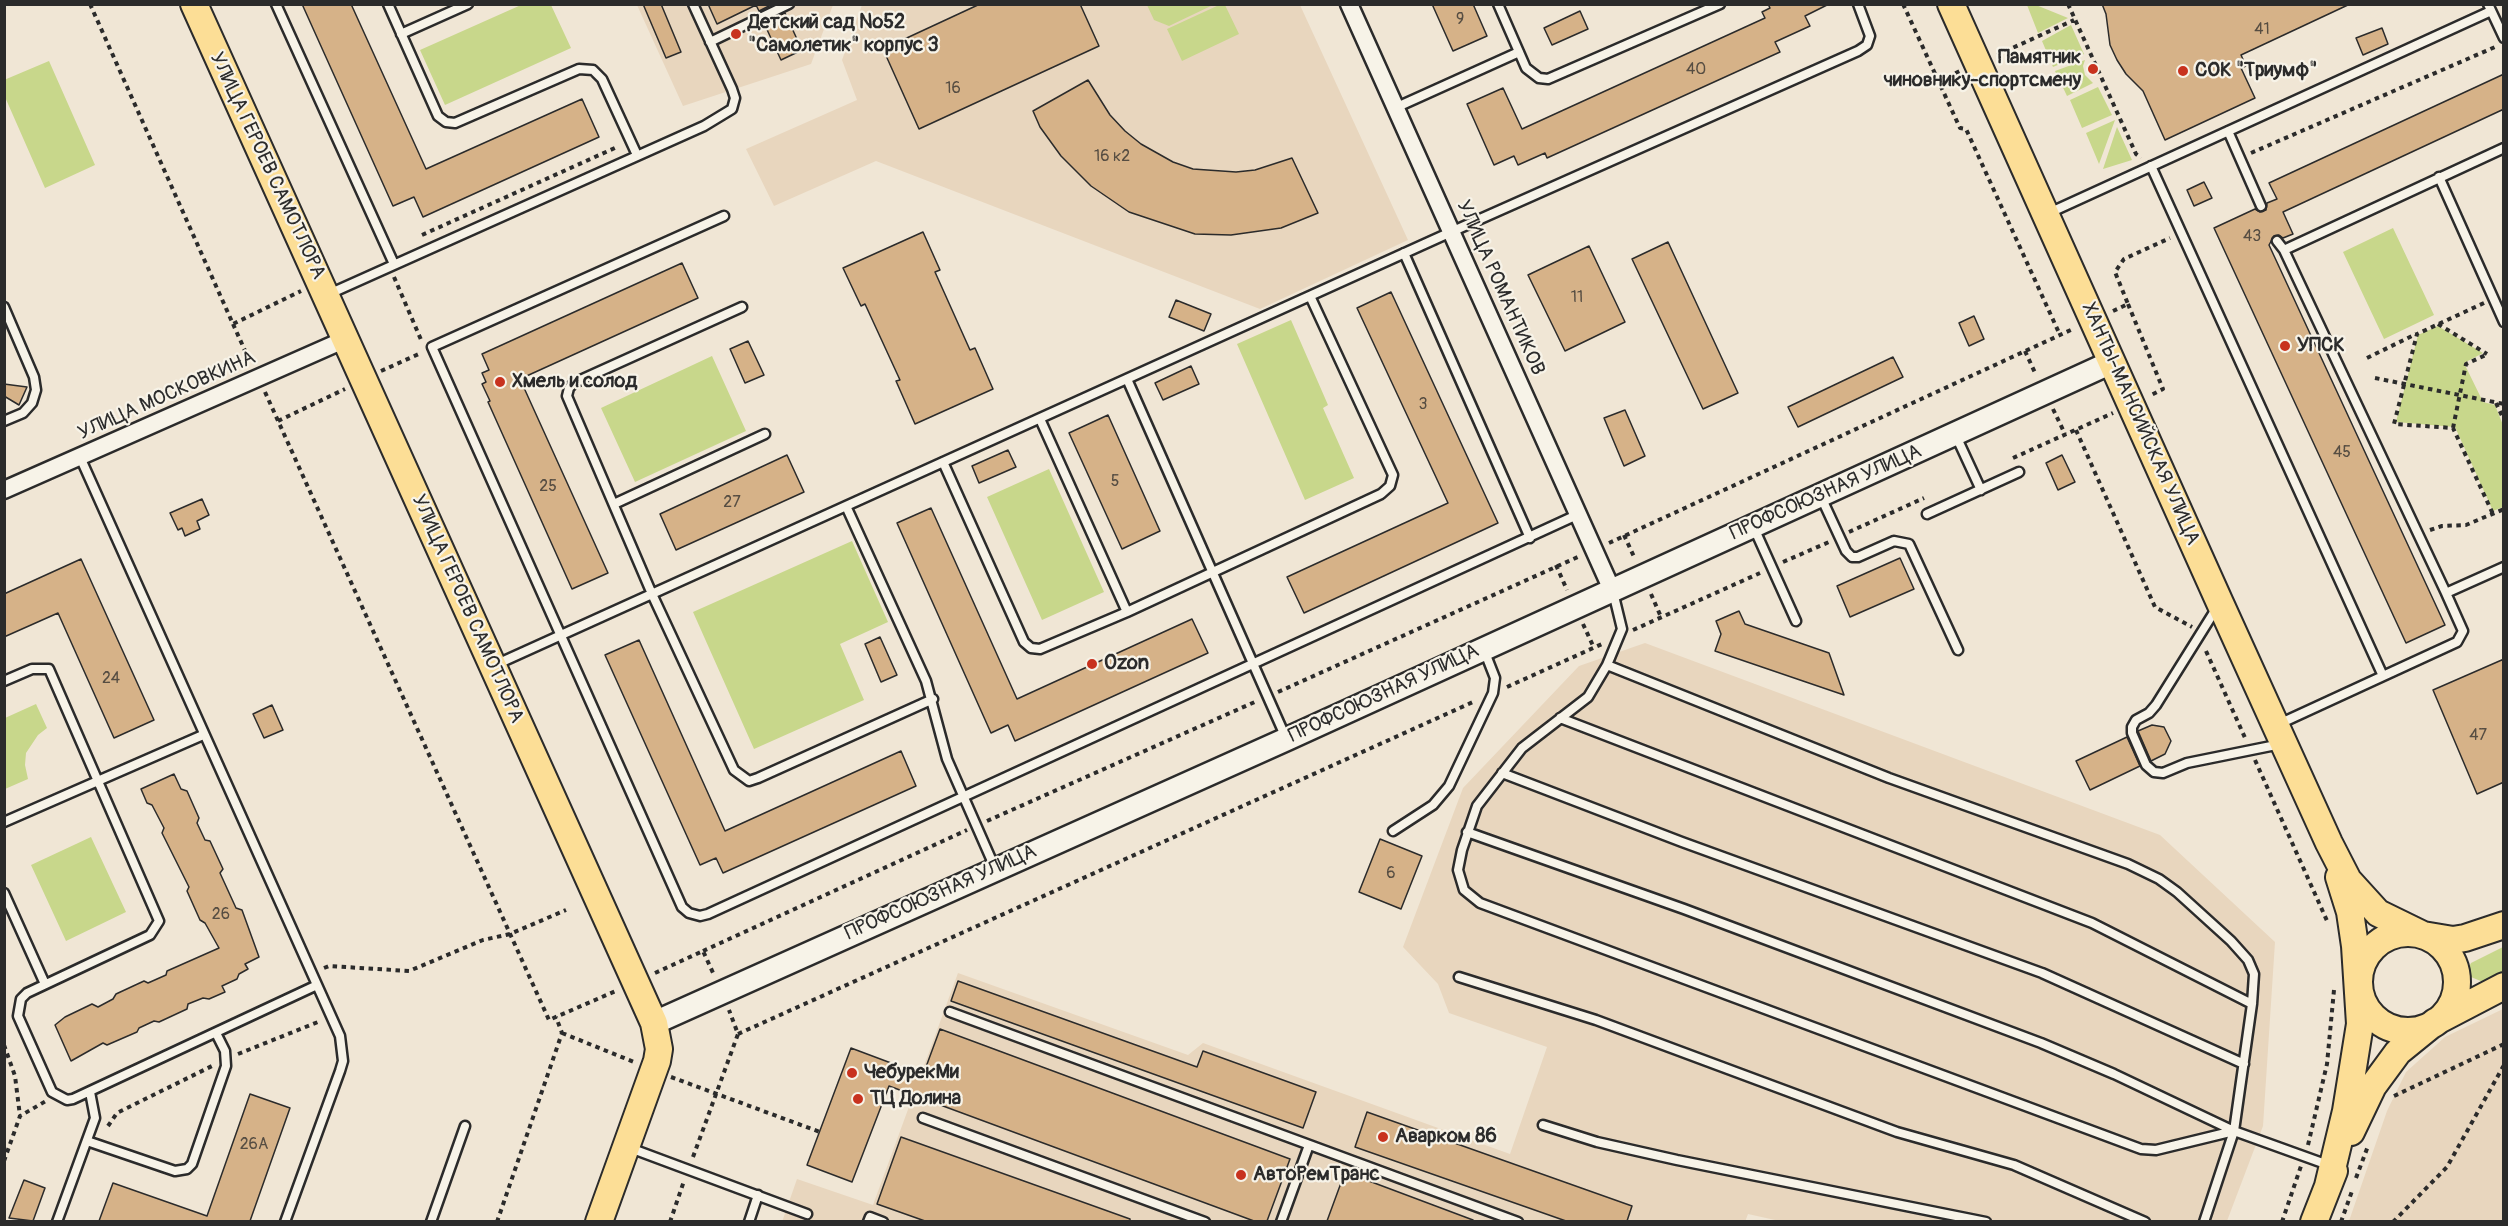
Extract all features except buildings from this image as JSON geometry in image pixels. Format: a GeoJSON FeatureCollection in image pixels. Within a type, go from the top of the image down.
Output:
{"type":"FeatureCollection","features":[{"type":"Feature","properties":{"kind":"main road","name":"ХАНТЫ-МАНСИЙСКАЯ УЛИЦА"},"geometry":{"type":"LineString","coordinates":[[1951,4],[2329,843],[2348,880],[2367,903],[2389,920],[2423,935]]}},
{"type":"Feature","properties":{"kind":"main road","name":"УЛИЦА ГЕРОЕВ САМОТЛОРА"},"geometry":{"type":"LineString","coordinates":[[198,8],[492,667],[654,1023],[659,1049],[654,1070],[599,1221]]}},
{"type":"Feature","properties":{"kind":"main road","name":"ПРОФСОЮЗНАЯ УЛИЦА"},"geometry":{"type":"LineString","coordinates":[[654,1023],[1287,739],[2112,362]]}},
{"type":"Feature","properties":{"kind":"main road","name":"ХАНТЫ-МАНСИЙСКАЯ УЛИЦА"},"geometry":{"type":"LineString","coordinates":[[2329,843],[2350,912],[2360,986]]}},
{"type":"Feature","properties":{"kind":"main road"},"geometry":{"type":"LineString","coordinates":[[2330,1176],[2359,1040],[2360,986],[2364,962],[2378,944],[2399,934],[2453,940],[2504,925]]}},
{"type":"Feature","properties":{"kind":"main road"},"geometry":{"type":"LineString","coordinates":[[2360,986],[2368,1009],[2387,1026],[2411,1030],[2435,1022],[2451,1005],[2456,990],[2456,975],[2448,953],[2437,942],[2423,935]]}},
{"type":"Feature","properties":{"kind":"main road"},"geometry":{"type":"LineString","coordinates":[[2314,1221],[2330,1176],[2363,1106],[2386,1066],[2412,1038],[2435,1022],[2504,986]]}},
{"type":"Feature","properties":{"kind":"street","name":"УЛИЦА РОМАНТИКОВ"},"geometry":{"type":"LineString","coordinates":[[1349,4],[1612,590]]}},
{"type":"Feature","properties":{"kind":"street","name":"УЛИЦА МОСКОВКИНА"},"geometry":{"type":"LineString","coordinates":[[4,490],[346,339]]}},
{"type":"Feature","properties":{"kind":"lane"},"geometry":{"type":"LineString","coordinates":[[276,4],[394,264]]}},
{"type":"Feature","properties":{"kind":"lane"},"geometry":{"type":"LineString","coordinates":[[388,4],[438,116],[446,122],[455,123],[579,69],[593,70],[602,79],[637,155]]}},
{"type":"Feature","properties":{"kind":"lane"},"geometry":{"type":"LineString","coordinates":[[401,34],[468,4]]}},
{"type":"Feature","properties":{"kind":"lane"},"geometry":{"type":"LineString","coordinates":[[326,295],[704,126],[732,109],[735,98],[693,4]]}},
{"type":"Feature","properties":{"kind":"lane"},"geometry":{"type":"LineString","coordinates":[[710,42],[789,4]]}},
{"type":"Feature","properties":{"kind":"lane"},"geometry":{"type":"LineString","coordinates":[[1498,4],[1519,52],[1532,74],[1548,79],[1720,4]]}},
{"type":"Feature","properties":{"kind":"lane"},"geometry":{"type":"LineString","coordinates":[[492,667],[1450,232],[1858,51],[1867,45],[1870,36],[1858,4]]}},
{"type":"Feature","properties":{"kind":"lane"},"geometry":{"type":"LineString","coordinates":[[2046,215],[2489,8],[2504,38]]}},
{"type":"Feature","properties":{"kind":"lane"},"geometry":{"type":"LineString","coordinates":[[1395,108],[1519,52]]}},
{"type":"Feature","properties":{"kind":"lane"},"geometry":{"type":"LineString","coordinates":[[2228,131],[2261,206]]}},
{"type":"Feature","properties":{"kind":"lane"},"geometry":{"type":"LineString","coordinates":[[2284,249],[2504,148]]}},
{"type":"Feature","properties":{"kind":"lane"},"geometry":{"type":"LineString","coordinates":[[2151,166],[2383,676]]}},
{"type":"Feature","properties":{"kind":"lane"},"geometry":{"type":"LineString","coordinates":[[2439,177],[2504,322]]}},
{"type":"Feature","properties":{"kind":"lane"},"geometry":{"type":"LineString","coordinates":[[724,216],[432,347],[682,907],[689,913],[700,916],[708,914],[1579,514]]}},
{"type":"Feature","properties":{"kind":"lane"},"geometry":{"type":"LineString","coordinates":[[2220,603],[2156,705],[2149,713],[2136,720],[2132,733],[2146,765],[2154,772],[2163,773],[2187,763],[2250,749],[2383,676],[2457,642],[2462,637],[2463,631],[2284,249],[2277,241]]}},
{"type":"Feature","properties":{"kind":"lane"},"geometry":{"type":"LineString","coordinates":[[1404,253],[1530,538]]}},
{"type":"Feature","properties":{"kind":"lane"},"geometry":{"type":"LineString","coordinates":[[943,462],[1024,642],[1031,648],[1040,649],[1127,612],[1380,494],[1390,486],[1393,475],[1310,296]]}},
{"type":"Feature","properties":{"kind":"lane"},"geometry":{"type":"LineString","coordinates":[[742,307],[569,388],[569,403],[652,594],[734,770],[749,781],[933,699]]}},
{"type":"Feature","properties":{"kind":"lane"},"geometry":{"type":"LineString","coordinates":[[4,308],[34,377],[36,390],[32,403],[23,413],[4,421]]}},
{"type":"Feature","properties":{"kind":"lane"},"geometry":{"type":"LineString","coordinates":[[1127,380],[1287,739]]}},
{"type":"Feature","properties":{"kind":"lane"},"geometry":{"type":"LineString","coordinates":[[1040,419],[1127,612]]}},
{"type":"Feature","properties":{"kind":"lane"},"geometry":{"type":"LineString","coordinates":[[614,504],[765,434]]}},
{"type":"Feature","properties":{"kind":"lane"},"geometry":{"type":"LineString","coordinates":[[1955,434],[1981,490]]}},
{"type":"Feature","properties":{"kind":"lane"},"geometry":{"type":"LineString","coordinates":[[80,457],[339,1036],[343,1060],[285,1221]]}},
{"type":"Feature","properties":{"kind":"lane"},"geometry":{"type":"LineString","coordinates":[[1927,514],[2019,472]]}},
{"type":"Feature","properties":{"kind":"lane"},"geometry":{"type":"LineString","coordinates":[[1820,495],[1846,551],[1852,557],[1858,557],[1894,541],[1909,544],[1958,650]]}},
{"type":"Feature","properties":{"kind":"lane"},"geometry":{"type":"LineString","coordinates":[[846,506],[933,699],[947,759],[996,868]]}},
{"type":"Feature","properties":{"kind":"lane"},"geometry":{"type":"LineString","coordinates":[[1753,526],[1796,621]]}},
{"type":"Feature","properties":{"kind":"lane"},"geometry":{"type":"LineString","coordinates":[[2446,593],[2504,567]]}},
{"type":"Feature","properties":{"kind":"lane"},"geometry":{"type":"LineString","coordinates":[[1612,590],[1622,623],[1621,636],[1607,665],[1588,697],[1522,748],[1477,806],[1467,832],[1458,870],[1464,890],[1480,903],[2094,1134],[2141,1149],[2156,1150],[2234,1131]]}},
{"type":"Feature","properties":{"kind":"lane"},"geometry":{"type":"LineString","coordinates":[[1393,831],[1441,797],[1493,693],[1495,678],[1484,649]]}},
{"type":"Feature","properties":{"kind":"lane"},"geometry":{"type":"LineString","coordinates":[[1607,665],[1889,778],[2145,871],[2177,892],[2248,960],[2254,974],[2252,1004],[2234,1131],[2204,1221]]}},
{"type":"Feature","properties":{"kind":"lane"},"geometry":{"type":"LineString","coordinates":[[4,681],[32,669],[49,669],[159,921],[150,935],[45,984],[21,999],[18,1016],[56,1095],[67,1100],[90,1092],[315,986]]}},
{"type":"Feature","properties":{"kind":"lane"},"geometry":{"type":"LineString","coordinates":[[1560,718],[2092,923],[2252,1004]]}},
{"type":"Feature","properties":{"kind":"lane"},"geometry":{"type":"LineString","coordinates":[[4,822],[203,735]]}},
{"type":"Feature","properties":{"kind":"lane"},"geometry":{"type":"LineString","coordinates":[[1502,773],[1682,842],[2042,973],[2244,1064]]}},
{"type":"Feature","properties":{"kind":"lane"},"geometry":{"type":"LineString","coordinates":[[1467,832],[1705,917],[2041,1043],[2114,1074],[2234,1131],[2304,1156],[2330,1176]]}},
{"type":"Feature","properties":{"kind":"lane"},"geometry":{"type":"LineString","coordinates":[[4,893],[45,984]]}},
{"type":"Feature","properties":{"kind":"lane"},"geometry":{"type":"LineString","coordinates":[[1458,977],[1596,1020],[1897,1132],[2014,1165],[2145,1221]]}},
{"type":"Feature","properties":{"kind":"lane"},"geometry":{"type":"LineString","coordinates":[[951,1011],[1518,1221]]}},
{"type":"Feature","properties":{"kind":"lane"},"geometry":{"type":"LineString","coordinates":[[87,1141],[175,1171],[187,1169],[192,1164],[226,1066],[225,1051],[216,1033]]}},
{"type":"Feature","properties":{"kind":"lane"},"geometry":{"type":"LineString","coordinates":[[57,1221],[87,1141],[95,1112],[90,1092]]}},
{"type":"Feature","properties":{"kind":"lane"},"geometry":{"type":"LineString","coordinates":[[923,1118],[1205,1221]]}},
{"type":"Feature","properties":{"kind":"lane"},"geometry":{"type":"LineString","coordinates":[[1543,1125],[1597,1142],[1677,1160],[1986,1221]]}},
{"type":"Feature","properties":{"kind":"lane"},"geometry":{"type":"LineString","coordinates":[[431,1221],[465,1126]]}},
{"type":"Feature","properties":{"kind":"lane"},"geometry":{"type":"LineString","coordinates":[[1281,1221],[1309,1145]]}},
{"type":"Feature","properties":{"kind":"lane"},"geometry":{"type":"LineString","coordinates":[[627,1146],[807,1214]]}},
{"type":"Feature","properties":{"kind":"lane"},"geometry":{"type":"LineString","coordinates":[[749,1221],[758,1195]]}},
{"type":"Feature","properties":{"kind":"lane"},"geometry":{"type":"LineString","coordinates":[[868,1221],[870,1217],[883,1221]]}},
{"type":"Feature","properties":{"kind":"path"},"geometry":{"type":"LineString","coordinates":[[1903,4],[1960,128],[1966,129],[2060,335]]}},
{"type":"Feature","properties":{"kind":"path"},"geometry":{"type":"LineString","coordinates":[[2067,4],[2136,154],[2151,166]]}},
{"type":"Feature","properties":{"kind":"path"},"geometry":{"type":"LineString","coordinates":[[1939,81],[2074,20]]}},
{"type":"Feature","properties":{"kind":"path"},"geometry":{"type":"LineString","coordinates":[[2240,157],[2504,43]]}},
{"type":"Feature","properties":{"kind":"path"},"geometry":{"type":"LineString","coordinates":[[233,324],[549,1020],[1556,565],[1595,551],[1624,535],[2128,304],[2115,272],[2124,259],[2182,232]]}},
{"type":"Feature","properties":{"kind":"path"},"geometry":{"type":"LineString","coordinates":[[2367,358],[2485,302]]}},
{"type":"Feature","properties":{"kind":"path"},"geometry":{"type":"LineString","coordinates":[[2438,324],[2488,354],[2466,364],[2453,428],[2493,514]]}},
{"type":"Feature","properties":{"kind":"path"},"geometry":{"type":"LineString","coordinates":[[2417,334],[2394,424],[2453,428]]}},
{"type":"Feature","properties":{"kind":"path"},"geometry":{"type":"LineString","coordinates":[[2375,378],[2504,404]]}},
{"type":"Feature","properties":{"kind":"path"},"geometry":{"type":"LineString","coordinates":[[2496,403],[2504,420]]}},
{"type":"Feature","properties":{"kind":"path"},"geometry":{"type":"LineString","coordinates":[[2005,462],[2076,430],[2155,607],[2195,628],[2329,928]]}},
{"type":"Feature","properties":{"kind":"path"},"geometry":{"type":"LineString","coordinates":[[738,1034],[1932,495]]}},
{"type":"Feature","properties":{"kind":"path"},"geometry":{"type":"LineString","coordinates":[[2428,531],[2442,526],[2466,525],[2504,509]]}},
{"type":"Feature","properties":{"kind":"path"},"geometry":{"type":"LineString","coordinates":[[310,973],[328,966],[409,971],[483,940],[510,934],[566,910]]}},
{"type":"Feature","properties":{"kind":"path"},"geometry":{"type":"LineString","coordinates":[[670,1221],[738,1034],[703,951]]}},
{"type":"Feature","properties":{"kind":"path"},"geometry":{"type":"LineString","coordinates":[[2282,1221],[2304,1156],[2327,1064],[2334,979]]}},
{"type":"Feature","properties":{"kind":"path"},"geometry":{"type":"LineString","coordinates":[[497,1221],[562,1033],[556,1017]]}},
{"type":"Feature","properties":{"kind":"path"},"geometry":{"type":"LineString","coordinates":[[562,1033],[820,1132]]}},
{"type":"Feature","properties":{"kind":"path"},"geometry":{"type":"LineString","coordinates":[[2385,1100],[2504,1044]]}},
{"type":"Feature","properties":{"kind":"path"},"geometry":{"type":"LineString","coordinates":[[4,1046],[15,1076],[20,1116],[4,1161]]}},
{"type":"Feature","properties":{"kind":"path"},"geometry":{"type":"LineString","coordinates":[[2393,1221],[2447,1167],[2504,1065]]}},
{"type":"Feature","properties":{"kind":"path"},"geometry":{"type":"LineString","coordinates":[[20,1116],[56,1095]]}},
{"type":"Feature","properties":{"kind":"path"},"geometry":{"type":"LineString","coordinates":[[2341,1221],[2369,1143]]}},
{"type":"Feature","properties":{"kind":"shaded area","name":"Детский сад №52 \"Самолетик\" корпус 3"},"geometry":{"type":"Polygon","coordinates":[[[637,5],[833,5],[811,64],[683,106],[637,5]]]}},
{"type":"Feature","properties":{"kind":"shaded area"},"geometry":{"type":"Polygon","coordinates":[[[862,5],[1300,5],[1408,240],[1260,309],[876,161],[774,206],[746,149],[857,100],[842,60],[862,5]]]}},
{"type":"Feature","properties":{"kind":"shaded area"},"geometry":{"type":"Polygon","coordinates":[[[1645,643],[2160,835],[2275,942],[2263,1126],[2227,1221],[1784,1222],[1748,1214],[1745,1222],[782,1222],[797,1179],[873,1205],[958,973],[1188,1055],[1203,1043],[1510,1154],[1547,1047],[1449,1013],[1438,984],[1403,947],[1463,788],[1579,666],[1645,643]]]}},
{"type":"Feature","properties":{"kind":"shaded area"},"geometry":{"type":"Polygon","coordinates":[[[2503,1009],[2503,1221],[2349,1221],[2387,1111],[2406,1072],[2445,1037],[2503,1009]]]}},
{"type":"Feature","properties":{"kind":"green space"},"geometry":{"type":"Polygon","coordinates":[[[521,5],[551,5],[571,48],[445,105],[420,50],[521,5]]]}},
{"type":"Feature","properties":{"kind":"green space"},"geometry":{"type":"Polygon","coordinates":[[[1147,5],[1213,5],[1169,26],[1154,20],[1147,5]]]}},
{"type":"Feature","properties":{"kind":"green space"},"geometry":{"type":"Polygon","coordinates":[[[1219,5],[1225,5],[1239,34],[1182,61],[1167,29],[1219,5]]]}},
{"type":"Feature","properties":{"kind":"green space"},"geometry":{"type":"Polygon","coordinates":[[[2027,5],[2036,5],[2068,18],[2038,33],[2027,5]]]}},
{"type":"Feature","properties":{"kind":"green space"},"geometry":{"type":"Polygon","coordinates":[[[2071,25],[2084,54],[2053,67],[2042,41],[2071,25]]]}},
{"type":"Feature","properties":{"kind":"green space"},"geometry":{"type":"Polygon","coordinates":[[[2085,60],[2083,66],[2085,75],[2093,83],[2067,96],[2055,71],[2085,60]]]}},
{"type":"Feature","properties":{"kind":"green space"},"geometry":{"type":"Polygon","coordinates":[[[49,61],[95,165],[45,188],[5,97],[4,80],[49,61]]]}},
{"type":"Feature","properties":{"kind":"green space"},"geometry":{"type":"Polygon","coordinates":[[[2098,87],[2112,115],[2082,128],[2070,100],[2098,87]]]}},
{"type":"Feature","properties":{"kind":"green space"},"geometry":{"type":"Polygon","coordinates":[[[2115,120],[2099,164],[2086,133],[2115,120]]]}},
{"type":"Feature","properties":{"kind":"green space"},"geometry":{"type":"Polygon","coordinates":[[[2117,127],[2132,160],[2103,169],[2117,127]]]}},
{"type":"Feature","properties":{"kind":"green space"},"geometry":{"type":"Polygon","coordinates":[[[2393,228],[2434,315],[2384,339],[2343,252],[2393,228]]]}},
{"type":"Feature","properties":{"kind":"green space"},"geometry":{"type":"Polygon","coordinates":[[[1291,320],[1328,405],[1323,408],[1354,478],[1305,500],[1237,344],[1291,320]]]}},
{"type":"Feature","properties":{"kind":"green space"},"geometry":{"type":"Polygon","coordinates":[[[2438,326],[2483,353],[2464,363],[2483,402],[2495,405],[2503,425],[2503,507],[2493,511],[2455,427],[2396,422],[2418,335],[2438,326]]]}},
{"type":"Feature","properties":{"kind":"green space"},"geometry":{"type":"Polygon","coordinates":[[[712,356],[746,431],[635,482],[601,408],[712,356]]]}},
{"type":"Feature","properties":{"kind":"green space"},"geometry":{"type":"Polygon","coordinates":[[[1049,469],[1104,592],[1042,620],[987,497],[1049,469]]]}},
{"type":"Feature","properties":{"kind":"green space"},"geometry":{"type":"Polygon","coordinates":[[[852,541],[888,622],[840,644],[864,700],[754,749],[693,612],[852,541]]]}},
{"type":"Feature","properties":{"kind":"green space"},"geometry":{"type":"Polygon","coordinates":[[[36,704],[47,728],[38,735],[26,753],[25,765],[28,779],[5,789],[5,718],[36,704]]]}},
{"type":"Feature","properties":{"kind":"green space"},"geometry":{"type":"Polygon","coordinates":[[[91,837],[126,912],[66,941],[31,865],[91,837]]]}},
{"type":"Feature","properties":{"kind":"green space"},"geometry":{"type":"Polygon","coordinates":[[[2503,947],[2503,972],[2483,982],[2471,977],[2468,969],[2471,963],[2503,947]]]}},
{"type":"Feature","properties":{"kind":"place","name":"Детский сад №52 \"Самолетик\" корпус 3"},"geometry":{"type":"Point","coordinates":[736,34]}},
{"type":"Feature","properties":{"kind":"place","name":"Памятник чиновнику-спортсмену"},"geometry":{"type":"Point","coordinates":[2093,69]}},
{"type":"Feature","properties":{"kind":"place","name":"СОК \"Триумф\""},"geometry":{"type":"Point","coordinates":[2183,71]}},
{"type":"Feature","properties":{"kind":"place","name":"УПСК"},"geometry":{"type":"Point","coordinates":[2285,346]}},
{"type":"Feature","properties":{"kind":"place","name":"Хмель и солод"},"geometry":{"type":"Point","coordinates":[500,382]}},
{"type":"Feature","properties":{"kind":"place","name":"Ozon"},"geometry":{"type":"Point","coordinates":[1092,664]}},
{"type":"Feature","properties":{"kind":"place","name":"ЧебурекМи"},"geometry":{"type":"Point","coordinates":[852,1073]}},
{"type":"Feature","properties":{"kind":"place","name":"ТЦ Долина"},"geometry":{"type":"Point","coordinates":[858,1099]}},
{"type":"Feature","properties":{"kind":"place","name":"Аварком 86"},"geometry":{"type":"Point","coordinates":[1383,1137]}},
{"type":"Feature","properties":{"kind":"place","name":"АвтоРемТранс"},"geometry":{"type":"Point","coordinates":[1241,1175]}}]}
